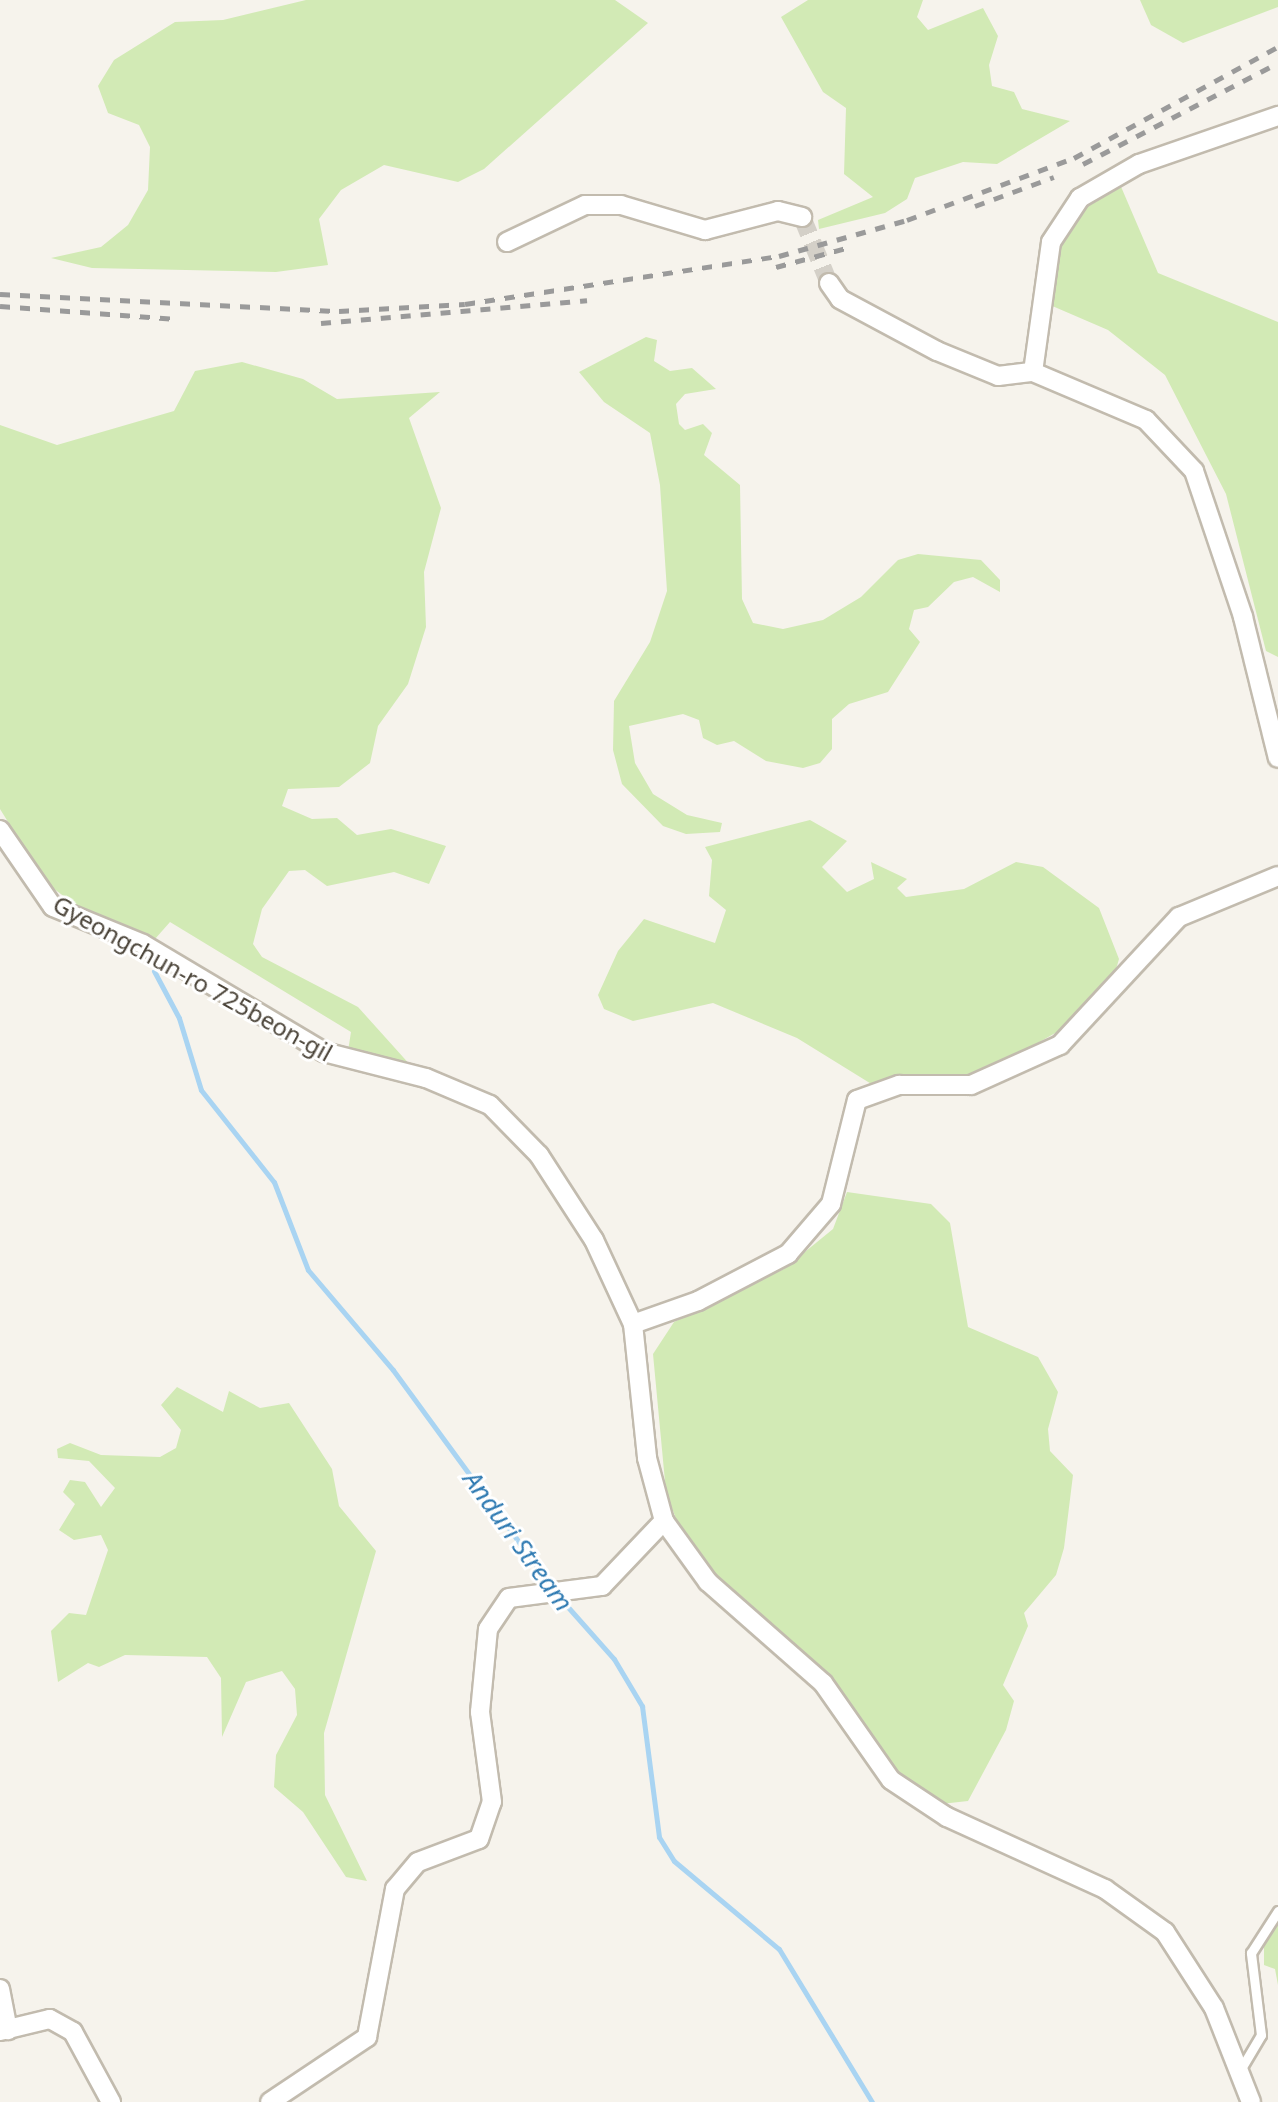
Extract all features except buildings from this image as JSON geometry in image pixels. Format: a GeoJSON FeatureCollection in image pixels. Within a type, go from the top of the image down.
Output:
{"type":"FeatureCollection","features":[{"type":"Feature","properties":{"kind":"street"},"geometry":{"type":"LineString","coordinates":[[1033,372],[1051,242],[1080,198],[1139,164],[1278,116]]}},
{"type":"Feature","properties":{"kind":"street"},"geometry":{"type":"LineString","coordinates":[[507,242],[585,205],[621,205],[705,230],[778,211],[802,217]]}},
{"type":"Feature","properties":{"kind":"street"},"geometry":{"type":"LineString","coordinates":[[829,283],[840,299],[937,351],[998,376],[1033,372],[1146,420],[1194,471],[1243,617],[1278,758]]}},
{"type":"Feature","properties":{"kind":"street","name":"Gyeongchun-ro 725beon-gil"},"geometry":{"type":"LineString","coordinates":[[0,830],[53,907],[143,944],[324,1052],[426,1078],[490,1105],[539,1155],[594,1240],[633,1324],[647,1458],[664,1521],[708,1582],[823,1683],[891,1780],[947,1817],[1105,1889],[1165,1932],[1214,2008],[1251,2102]]}},
{"type":"Feature","properties":{"kind":"street"},"geometry":{"type":"LineString","coordinates":[[633,1324],[698,1301],[788,1254],[831,1204],[857,1100],[899,1085],[971,1085],[1060,1045],[1179,917],[1278,876]]}},
{"type":"Feature","properties":{"kind":"street"},"geometry":{"type":"LineString","coordinates":[[270,2102],[367,2037],[395,1889],[418,1862],[479,1839],[492,1802],[480,1712],[488,1629],[509,1598],[544,1592],[577,1593],[602,1586],[664,1521]]}},
{"type":"Feature","properties":{"kind":"street"},"geometry":{"type":"LineString","coordinates":[[0,1989],[4,2031],[50,2019],[73,2032],[111,2102]]}},
{"type":"Feature","properties":{"kind":"lane"},"geometry":{"type":"LineString","coordinates":[[1239,2072],[1261,2035],[1251,1953],[1278,1911]]}},
{"type":"Feature","properties":{"kind":"green space"},"geometry":{"type":"Polygon","coordinates":[[[306,0],[615,0],[648,23],[484,169],[458,182],[384,165],[341,190],[319,219],[328,265],[276,272],[92,268],[51,258],[101,247],[128,225],[148,190],[150,147],[139,125],[108,113],[98,86],[114,60],[175,22],[223,20],[306,0]]]}},
{"type":"Feature","properties":{"kind":"green space"},"geometry":{"type":"Polygon","coordinates":[[[808,0],[923,0],[917,17],[928,30],[983,8],[998,36],[989,65],[992,86],[1014,92],[1022,109],[1070,121],[997,164],[963,162],[915,178],[907,199],[885,213],[819,229],[818,220],[873,197],[844,174],[846,108],[823,92],[781,17],[808,0]]]}},
{"type":"Feature","properties":{"kind":"green space"},"geometry":{"type":"Polygon","coordinates":[[[1140,0],[1278,0],[1278,7],[1183,43],[1151,25],[1140,0]]]}},
{"type":"Feature","properties":{"kind":"green space"},"geometry":{"type":"Polygon","coordinates":[[[1119,182],[1158,273],[1278,322],[1278,657],[1266,651],[1226,494],[1165,375],[1108,330],[1050,305],[1054,255],[1086,208],[1119,182]]]}},
{"type":"Feature","properties":{"kind":"green space"},"geometry":{"type":"Polygon","coordinates":[[[646,337],[657,340],[654,361],[670,371],[692,368],[716,389],[685,394],[676,404],[679,424],[685,430],[703,424],[712,433],[704,455],[740,485],[742,599],[753,623],[783,629],[823,620],[861,597],[898,560],[918,554],[981,560],[1000,580],[1000,592],[973,577],[954,582],[928,607],[914,610],[909,629],[920,642],[888,692],[849,704],[832,719],[832,749],[820,763],[803,768],[766,761],[734,741],[717,745],[703,738],[699,720],[683,714],[629,726],[635,763],[653,794],[687,815],[722,823],[720,832],[686,834],[663,826],[622,784],[613,750],[614,701],[650,642],[667,591],[660,485],[650,433],[604,402],[579,372],[646,337]]]}},
{"type":"Feature","properties":{"kind":"green space"},"geometry":{"type":"Polygon","coordinates":[[[242,362],[303,379],[337,399],[440,392],[409,418],[441,508],[424,572],[426,627],[408,684],[378,726],[370,763],[339,787],[288,789],[282,806],[312,819],[337,818],[357,835],[391,829],[446,846],[429,884],[394,872],[327,886],[305,870],[289,871],[262,909],[253,944],[262,957],[358,1007],[412,1067],[348,1051],[351,1032],[170,922],[155,939],[77,906],[46,883],[0,809],[0,425],[57,445],[174,411],[195,371],[242,362]]]}},
{"type":"Feature","properties":{"kind":"green space"},"geometry":{"type":"Polygon","coordinates":[[[810,820],[847,841],[822,867],[847,892],[874,879],[871,862],[907,879],[897,888],[906,897],[964,889],[1016,862],[1043,867],[1099,908],[1119,959],[1112,983],[1080,1019],[976,1078],[873,1085],[797,1038],[713,1003],[633,1021],[604,1009],[598,995],[618,951],[644,919],[715,943],[726,910],[709,896],[712,860],[705,847],[810,820]]]}},
{"type":"Feature","properties":{"kind":"green space"},"geometry":{"type":"Polygon","coordinates":[[[847,1192],[931,1204],[950,1223],[968,1327],[1038,1357],[1058,1392],[1048,1429],[1050,1451],[1073,1475],[1064,1548],[1056,1575],[1024,1613],[1028,1626],[1003,1685],[1014,1701],[1006,1730],[968,1801],[941,1804],[878,1758],[724,1587],[679,1527],[666,1492],[653,1354],[674,1322],[784,1269],[833,1229],[847,1192]]]}},
{"type":"Feature","properties":{"kind":"green space"},"geometry":{"type":"Polygon","coordinates":[[[177,1387],[223,1412],[229,1391],[260,1408],[289,1403],[332,1469],[339,1506],[376,1551],[324,1733],[325,1795],[367,1881],[346,1877],[303,1812],[274,1787],[276,1755],[297,1715],[295,1689],[282,1671],[246,1682],[222,1737],[221,1678],[207,1657],[125,1655],[99,1667],[88,1663],[58,1682],[51,1631],[69,1613],[86,1615],[108,1550],[101,1535],[74,1540],[59,1530],[75,1504],[63,1492],[70,1480],[85,1482],[101,1507],[115,1488],[89,1461],[58,1458],[57,1449],[70,1443],[101,1455],[160,1457],[176,1448],[181,1430],[161,1405],[177,1387]]]}},
{"type":"Feature","properties":{"kind":"green space"},"geometry":{"type":"Polygon","coordinates":[[[1278,1924],[1278,1985],[1275,1969],[1264,1965],[1264,1942],[1278,1924]]]}},
{"type":"Feature","properties":{"kind":"waterway","name":"Anduri Stream"},"geometry":{"type":"LineString","coordinates":[[154,971],[179,1018],[201,1090],[274,1182],[308,1270],[393,1370],[553,1589]]}},
{"type":"Feature","properties":{"kind":"waterway","name":"Anduri Stream"},"geometry":{"type":"LineString","coordinates":[[559,1597],[614,1659],[642,1706],[659,1837],[674,1861],[779,1949],[872,2102]]}},
{"type":"Feature","properties":{"kind":"tunnel"},"geometry":{"type":"LineString","coordinates":[[802,217],[829,283]]}},
{"type":"Feature","properties":{"kind":"railway"},"geometry":{"type":"LineString","coordinates":[[0,294],[339,311],[465,304],[779,256],[907,220],[1074,158],[1278,47]]}},
{"type":"Feature","properties":{"kind":"railway"},"geometry":{"type":"LineString","coordinates":[[1083,164],[1278,63]]}},
{"type":"Feature","properties":{"kind":"railway"},"geometry":{"type":"LineString","coordinates":[[975,206],[1054,177]]}},
{"type":"Feature","properties":{"kind":"railway"},"geometry":{"type":"LineString","coordinates":[[776,267],[850,247]]}},
{"type":"Feature","properties":{"kind":"railway"},"geometry":{"type":"LineString","coordinates":[[321,323],[587,300]]}},
{"type":"Feature","properties":{"kind":"railway"},"geometry":{"type":"LineString","coordinates":[[0,306],[177,319]]}}]}
